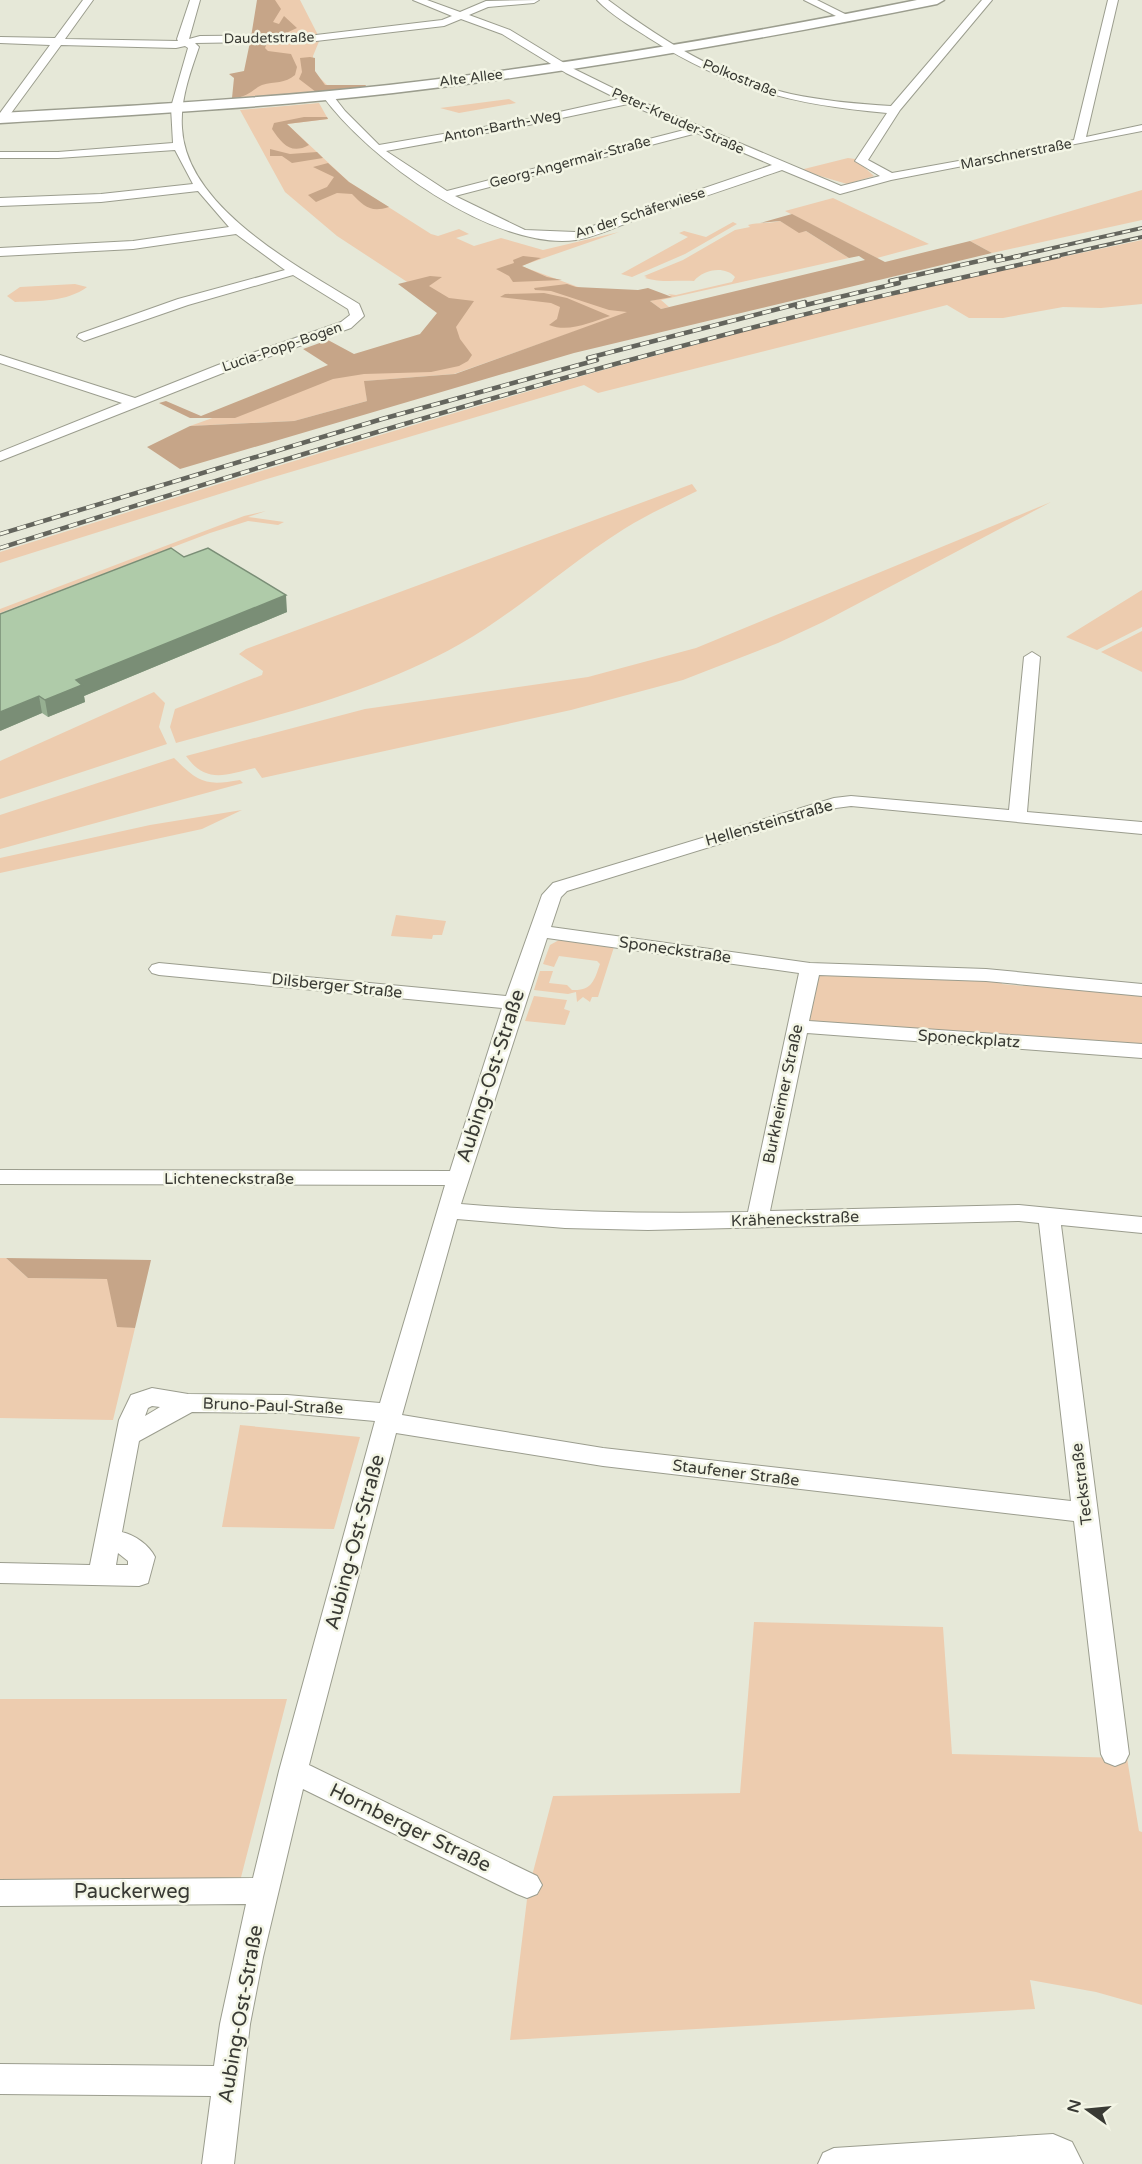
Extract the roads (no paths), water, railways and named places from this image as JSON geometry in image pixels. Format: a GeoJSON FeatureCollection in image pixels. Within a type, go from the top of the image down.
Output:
{"type":"FeatureCollection","features":[{"type":"Feature","properties":{"kind":"street"},"geometry":{"type":"LineString","coordinates":[[1,118],[88,0]]}},
{"type":"Feature","properties":{"kind":"street"},"geometry":{"type":"LineString","coordinates":[[187,43],[182,39],[195,0]]}},
{"type":"Feature","properties":{"kind":"street","name":"Peter-Kreuder-Straße"},"geometry":{"type":"LineString","coordinates":[[418,0],[516,37],[560,66],[629,100],[798,172]]}},
{"type":"Feature","properties":{"kind":"street","name":"Daudetstraße"},"geometry":{"type":"LineString","coordinates":[[0,40],[176,45],[200,39],[316,38],[444,23],[462,16],[483,2],[534,0]]}},
{"type":"Feature","properties":{"kind":"street","name":"Polkostraße"},"geometry":{"type":"LineString","coordinates":[[602,0],[629,21],[673,48],[735,78],[789,97],[895,110]]}},
{"type":"Feature","properties":{"kind":"street"},"geometry":{"type":"LineString","coordinates":[[809,0],[848,18]]}},
{"type":"Feature","properties":{"kind":"street","name":"Alte Allee"},"geometry":{"type":"LineString","coordinates":[[1,118],[327,95],[560,66],[848,18],[937,0]]}},
{"type":"Feature","properties":{"kind":"street"},"geometry":{"type":"LineString","coordinates":[[890,177],[861,160],[895,110],[987,0]]}},
{"type":"Feature","properties":{"kind":"street"},"geometry":{"type":"LineString","coordinates":[[1079,142],[1113,0]]}},
{"type":"Feature","properties":{"kind":"street","name":"Lucia-Popp-Bogen"},"geometry":{"type":"LineString","coordinates":[[4,452],[223,368],[346,325],[357,316],[354,307],[294,271],[236,230],[200,187],[187,166],[179,146],[176,127],[178,95],[194,47],[187,43]]}},
{"type":"Feature","properties":{"kind":"street","name":"An der Schäferwiese"},"geometry":{"type":"LineString","coordinates":[[327,95],[375,149],[444,195],[519,233],[544,238],[576,236],[781,166]]}},
{"type":"Feature","properties":{"kind":"street","name":"Anton-Barth-Weg"},"geometry":{"type":"LineString","coordinates":[[375,149],[518,124],[629,100]]}},
{"type":"Feature","properties":{"kind":"street","name":"Marschnerstraße"},"geometry":{"type":"LineString","coordinates":[[798,172],[840,190],[890,177],[1142,128]]}},
{"type":"Feature","properties":{"kind":"street","name":"Georg-Angermair-Straße"},"geometry":{"type":"LineString","coordinates":[[444,195],[697,130]]}},
{"type":"Feature","properties":{"kind":"street"},"geometry":{"type":"LineString","coordinates":[[0,155],[58,155],[179,146]]}},
{"type":"Feature","properties":{"kind":"street"},"geometry":{"type":"LineString","coordinates":[[0,202],[101,198],[200,187]]}},
{"type":"Feature","properties":{"kind":"street"},"geometry":{"type":"LineString","coordinates":[[0,252],[133,245],[236,230]]}},
{"type":"Feature","properties":{"kind":"street"},"geometry":{"type":"LineString","coordinates":[[84,337],[183,302],[294,271]]}},
{"type":"Feature","properties":{"kind":"street"},"geometry":{"type":"LineString","coordinates":[[0,359],[136,403]]}},
{"type":"Feature","properties":{"kind":"street"},"geometry":{"type":"LineString","coordinates":[[1017,817],[1032,657]]}},
{"type":"Feature","properties":{"kind":"street","name":"Hellensteinstraße"},"geometry":{"type":"LineString","coordinates":[[540,932],[552,895],[560,887],[834,803],[852,801],[1142,828]]}},
{"type":"Feature","properties":{"kind":"street","name":"Sponeckstraße"},"geometry":{"type":"LineString","coordinates":[[540,932],[810,969]]}},
{"type":"Feature","properties":{"kind":"street","name":"Aubing-Ost-Straße"},"geometry":{"type":"LineString","coordinates":[[218,2164],[242,1990],[293,1771],[389,1417],[448,1211],[514,1003],[540,932]]}},
{"type":"Feature","properties":{"kind":"street","name":"Dilsberger Straße"},"geometry":{"type":"LineString","coordinates":[[159,969],[514,1003]]}},
{"type":"Feature","properties":{"kind":"street"},"geometry":{"type":"LineString","coordinates":[[810,969],[987,975],[1142,990]]}},
{"type":"Feature","properties":{"kind":"street","name":"Burkheimer Straße"},"geometry":{"type":"LineString","coordinates":[[757,1220],[810,969]]}},
{"type":"Feature","properties":{"kind":"street","name":"Sponeckplatz"},"geometry":{"type":"LineString","coordinates":[[797,1026],[1142,1051]]}},
{"type":"Feature","properties":{"kind":"street","name":"Lichteneckstraße"},"geometry":{"type":"LineString","coordinates":[[0,1178],[458,1178]]}},
{"type":"Feature","properties":{"kind":"street","name":"Kräheneckstraße"},"geometry":{"type":"LineString","coordinates":[[448,1211],[565,1220],[757,1220],[979,1213],[1049,1215],[1142,1225]]}},
{"type":"Feature","properties":{"kind":"street","name":"Teckstraße"},"geometry":{"type":"LineString","coordinates":[[1049,1215],[1115,1754]]}},
{"type":"Feature","properties":{"kind":"street","name":"Bruno-Paul-Straße"},"geometry":{"type":"LineString","coordinates":[[101,1575],[128,1436],[188,1403],[286,1404],[389,1417]]}},
{"type":"Feature","properties":{"kind":"street","name":"Staufener Straße"},"geometry":{"type":"LineString","coordinates":[[389,1417],[603,1457],[1086,1512]]}},
{"type":"Feature","properties":{"kind":"street"},"geometry":{"type":"LineString","coordinates":[[0,1573],[139,1576],[142,1557],[123,1542],[109,1542]]}},
{"type":"Feature","properties":{"kind":"street","name":"Hornberger Straße"},"geometry":{"type":"LineString","coordinates":[[293,1771],[527,1885]]}},
{"type":"Feature","properties":{"kind":"street","name":"Pauckerweg"},"geometry":{"type":"LineString","coordinates":[[0,1893],[264,1891]]}},
{"type":"Feature","properties":{"kind":"street"},"geometry":{"type":"LineString","coordinates":[[0,2079],[228,2081]]}},
{"type":"Feature","properties":{"kind":"street"},"geometry":{"type":"LineString","coordinates":[[834,2164],[1053,2150],[1061,2153],[1067,2164]]}},
{"type":"Feature","properties":{"kind":"railway"},"geometry":{"type":"LineString","coordinates":[[1013,257],[1142,228]]}},
{"type":"Feature","properties":{"kind":"railway"},"geometry":{"type":"LineString","coordinates":[[1052,257],[1142,237]]}},
{"type":"Feature","properties":{"kind":"railway"},"geometry":{"type":"LineString","coordinates":[[890,281],[1001,256],[996,257]]}},
{"type":"Feature","properties":{"kind":"railway"},"geometry":{"type":"LineString","coordinates":[[996,261],[1020,256]]}},
{"type":"Feature","properties":{"kind":"railway"},"geometry":{"type":"LineString","coordinates":[[0,548],[359,437],[629,360],[805,314],[1059,256]]}},
{"type":"Feature","properties":{"kind":"railway"},"geometry":{"type":"LineString","coordinates":[[797,307],[899,283]]}},
{"type":"Feature","properties":{"kind":"railway"},"geometry":{"type":"LineString","coordinates":[[588,358],[805,302]]}},
{"type":"Feature","properties":{"kind":"railway"},"geometry":{"type":"LineString","coordinates":[[0,534],[382,419],[597,360]]}}]}
